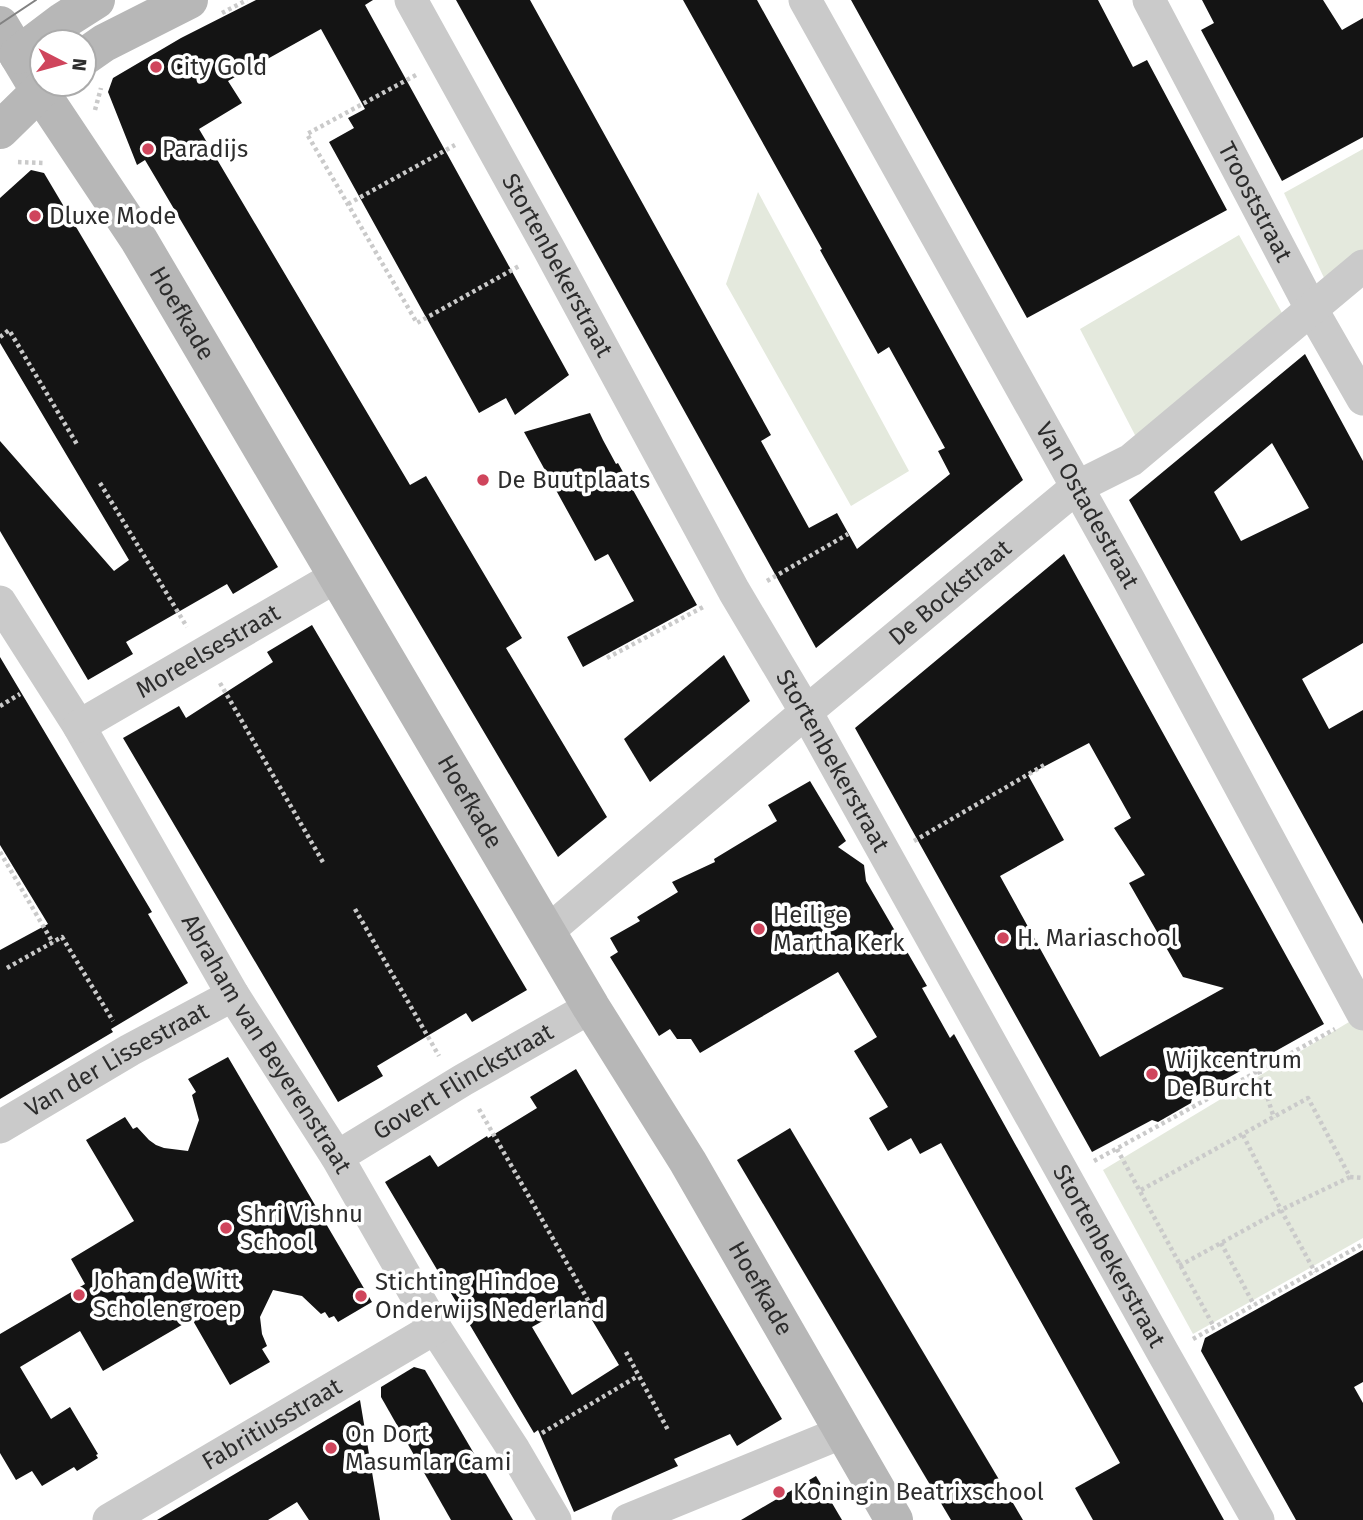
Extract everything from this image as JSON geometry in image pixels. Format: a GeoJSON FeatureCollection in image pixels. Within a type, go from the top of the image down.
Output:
{"type":"FeatureCollection","features":[{"type":"Feature","properties":{"kind":"street"},"geometry":{"type":"LineString","coordinates":[[9,40],[63,20],[96,0]]}},
{"type":"Feature","properties":{"kind":"street"},"geometry":{"type":"LineString","coordinates":[[98,47],[188,0]]}},
{"type":"Feature","properties":{"kind":"street","name":"Stortenbekerstraat"},"geometry":{"type":"LineString","coordinates":[[411,0],[736,595],[806,712],[1258,1520]]}},
{"type":"Feature","properties":{"kind":"street","name":"Van Ostadestraat"},"geometry":{"type":"LineString","coordinates":[[805,0],[1077,487],[1363,1014]]}},
{"type":"Feature","properties":{"kind":"street","name":"Trooststraat"},"geometry":{"type":"LineString","coordinates":[[1149,0],[1312,310],[1363,400]]}},
{"type":"Feature","properties":{"kind":"street","name":"Hoefkade"},"geometry":{"type":"LineString","coordinates":[[9,40],[28,66]]}},
{"type":"Feature","properties":{"kind":"street"},"geometry":{"type":"LineString","coordinates":[[0,130],[32,98]]}},
{"type":"Feature","properties":{"kind":"street","name":"Hoefkade"},"geometry":{"type":"LineString","coordinates":[[50,98],[139,240],[591,1007],[688,1162],[894,1520]]}},
{"type":"Feature","properties":{"kind":"street","name":"De Bockstraat"},"geometry":{"type":"LineString","coordinates":[[547,932],[1077,487],[1131,460],[1363,266]]}},
{"type":"Feature","properties":{"kind":"street","name":"Moreelsestraat"},"geometry":{"type":"LineString","coordinates":[[79,726],[337,576]]}},
{"type":"Feature","properties":{"kind":"street","name":"Abraham van Beyerenstraat"},"geometry":{"type":"LineString","coordinates":[[0,602],[79,726],[233,995],[337,1157],[435,1328],[514,1450],[555,1520]]}},
{"type":"Feature","properties":{"kind":"street","name":"Van der Lissestraat"},"geometry":{"type":"LineString","coordinates":[[0,1127],[130,1049],[233,995]]}},
{"type":"Feature","properties":{"kind":"street","name":"Govert Flinckstraat"},"geometry":{"type":"LineString","coordinates":[[337,1157],[463,1080],[591,1007]]}},
{"type":"Feature","properties":{"kind":"street","name":"Fabritiusstraat"},"geometry":{"type":"LineString","coordinates":[[109,1520],[435,1328]]}},
{"type":"Feature","properties":{"kind":"street"},"geometry":{"type":"LineString","coordinates":[[628,1520],[843,1432]]}},
{"type":"Feature","properties":{"kind":"path"},"geometry":{"type":"LineString","coordinates":[[444,60],[307,134],[417,323],[549,250]]}},
{"type":"Feature","properties":{"kind":"path"},"geometry":{"type":"LineString","coordinates":[[348,204],[483,130]]}},
{"type":"Feature","properties":{"kind":"path"},"geometry":{"type":"LineString","coordinates":[[0,337],[9,330],[78,446]]}},
{"type":"Feature","properties":{"kind":"path"},"geometry":{"type":"LineString","coordinates":[[100,482],[324,864]]}},
{"type":"Feature","properties":{"kind":"path"},"geometry":{"type":"LineString","coordinates":[[607,658],[736,595],[848,534]]}},
{"type":"Feature","properties":{"kind":"path"},"geometry":{"type":"LineString","coordinates":[[887,856],[1046,764]]}},
{"type":"Feature","properties":{"kind":"path"},"geometry":{"type":"LineString","coordinates":[[0,852],[53,943]]}},
{"type":"Feature","properties":{"kind":"path"},"geometry":{"type":"LineString","coordinates":[[355,909],[439,1056]]}},
{"type":"Feature","properties":{"kind":"path"},"geometry":{"type":"LineString","coordinates":[[7,968],[62,937],[130,1049]]}},
{"type":"Feature","properties":{"kind":"path"},"geometry":{"type":"LineString","coordinates":[[1066,1176],[1363,1014]]}},
{"type":"Feature","properties":{"kind":"path"},"geometry":{"type":"LineString","coordinates":[[1259,1071],[1274,1118]]}},
{"type":"Feature","properties":{"kind":"path"},"geometry":{"type":"LineString","coordinates":[[463,1080],[593,1309]]}},
{"type":"Feature","properties":{"kind":"path"},"geometry":{"type":"LineString","coordinates":[[1141,1190],[1308,1098],[1349,1177]]}},
{"type":"Feature","properties":{"kind":"path"},"geometry":{"type":"LineString","coordinates":[[1243,1135],[1280,1210],[1315,1272]]}},
{"type":"Feature","properties":{"kind":"path"},"geometry":{"type":"LineString","coordinates":[[1117,1149],[1214,1327]]}},
{"type":"Feature","properties":{"kind":"path"},"geometry":{"type":"LineString","coordinates":[[1179,1266],[1280,1210],[1349,1177],[1363,1178]]}},
{"type":"Feature","properties":{"kind":"path"},"geometry":{"type":"LineString","coordinates":[[1221,1243],[1254,1305]]}},
{"type":"Feature","properties":{"kind":"path"},"geometry":{"type":"LineString","coordinates":[[1164,1355],[1363,1244]]}},
{"type":"Feature","properties":{"kind":"path"},"geometry":{"type":"LineString","coordinates":[[626,1352],[667,1430]]}},
{"type":"Feature","properties":{"kind":"path"},"geometry":{"type":"LineString","coordinates":[[514,1450],[638,1376]]}},
{"type":"Feature","properties":{"kind":"shaded area"},"geometry":{"type":"Polygon","coordinates":[[[1363,149],[1363,251],[1326,282],[1284,193],[1363,149]]]}},
{"type":"Feature","properties":{"kind":"shaded area"},"geometry":{"type":"Polygon","coordinates":[[[758,192],[909,471],[851,506],[726,284],[758,192]]]}},
{"type":"Feature","properties":{"kind":"shaded area"},"geometry":{"type":"Polygon","coordinates":[[[1239,235],[1282,313],[1136,437],[1080,329],[1239,235]]]}},
{"type":"Feature","properties":{"kind":"shaded area"},"geometry":{"type":"Polygon","coordinates":[[[1359,1016],[1363,1023],[1363,1238],[1193,1334],[1103,1170],[1359,1016]]]}},
{"type":"Feature","properties":{"kind":"building"},"geometry":{"type":"Polygon","coordinates":[[[256,0],[373,0],[365,5],[569,375],[515,415],[506,398],[479,413],[329,142],[354,128],[348,118],[365,109],[321,29],[228,81],[242,103],[199,129],[410,485],[426,476],[522,638],[506,648],[607,817],[558,857],[145,160],[137,165],[108,92],[113,78],[181,38],[256,0]]]}},
{"type":"Feature","properties":{"kind":"building"},"geometry":{"type":"Polygon","coordinates":[[[456,0],[530,0],[771,435],[761,441],[809,528],[837,513],[857,549],[950,474],[938,451],[945,448],[889,347],[878,354],[683,0],[757,0],[1023,480],[816,648],[456,0]]]}},
{"type":"Feature","properties":{"kind":"building"},"geometry":{"type":"Polygon","coordinates":[[[851,0],[1098,0],[1133,67],[1147,60],[1227,210],[1027,318],[851,0]]]}},
{"type":"Feature","properties":{"kind":"building"},"geometry":{"type":"Polygon","coordinates":[[[1202,0],[1323,0],[1342,30],[1363,18],[1363,137],[1282,181],[1201,30],[1214,23],[1202,0]]]}},
{"type":"Feature","properties":{"kind":"building"},"geometry":{"type":"Polygon","coordinates":[[[31,170],[44,173],[278,567],[233,594],[227,584],[126,642],[133,654],[88,680],[0,531],[0,441],[114,571],[129,560],[0,343],[0,198],[31,170]]]}},
{"type":"Feature","properties":{"kind":"building"},"geometry":{"type":"Polygon","coordinates":[[[1305,354],[1363,461],[1363,643],[1302,679],[1329,729],[1363,710],[1363,924],[1129,500],[1305,354]],[[1272,443],[1214,492],[1241,541],[1309,508],[1272,443]]]}},
{"type":"Feature","properties":{"kind":"building"},"geometry":{"type":"Polygon","coordinates":[[[590,413],[616,464],[618,463],[697,605],[583,667],[567,637],[634,601],[608,554],[595,561],[524,432],[590,413]]]}},
{"type":"Feature","properties":{"kind":"building"},"geometry":{"type":"Polygon","coordinates":[[[1064,554],[1324,1024],[1192,1098],[1191,1103],[1158,1122],[1152,1120],[1092,1152],[855,728],[1064,554]],[[1089,743],[1028,775],[1064,840],[1000,876],[1100,1057],[1224,988],[1183,977],[1129,883],[1145,875],[1114,828],[1131,818],[1089,743]]]}},
{"type":"Feature","properties":{"kind":"building"},"geometry":{"type":"Polygon","coordinates":[[[312,625],[527,990],[472,1022],[466,1013],[377,1066],[383,1076],[338,1102],[123,738],[179,706],[186,718],[273,662],[267,652],[312,625]]]}},
{"type":"Feature","properties":{"kind":"building"},"geometry":{"type":"Polygon","coordinates":[[[724,655],[750,701],[650,782],[624,739],[724,655]]]}},
{"type":"Feature","properties":{"kind":"building"},"geometry":{"type":"Polygon","coordinates":[[[0,657],[152,912],[148,914],[188,983],[111,1029],[113,1032],[0,1099],[0,950],[48,924],[0,845],[0,657]]]}},
{"type":"Feature","properties":{"kind":"building"},"geometry":{"type":"Polygon","coordinates":[[[810,781],[846,841],[838,847],[864,865],[866,881],[927,986],[922,988],[950,1038],[954,1034],[1224,1520],[1093,1520],[1075,1488],[1120,1463],[941,1143],[920,1154],[911,1138],[888,1151],[869,1118],[888,1107],[854,1051],[877,1037],[838,972],[700,1053],[691,1039],[677,1039],[670,1029],[659,1036],[610,957],[618,952],[610,938],[640,921],[637,917],[678,892],[672,882],[715,862],[714,859],[777,821],[768,805],[810,781]]]}},
{"type":"Feature","properties":{"kind":"building","name":"Shri Vishnu School"},"geometry":{"type":"Polygon","coordinates":[[[228,1057],[372,1302],[338,1322],[334,1316],[329,1318],[325,1312],[321,1314],[302,1296],[273,1290],[260,1317],[267,1346],[262,1349],[270,1362],[230,1385],[192,1319],[103,1371],[80,1331],[20,1367],[51,1419],[70,1407],[98,1458],[77,1471],[74,1467],[42,1486],[32,1471],[16,1480],[0,1453],[0,1334],[85,1284],[71,1259],[134,1221],[86,1140],[125,1117],[133,1129],[137,1127],[156,1145],[188,1151],[199,1120],[192,1095],[196,1092],[188,1079],[228,1057]]]}},
{"type":"Feature","properties":{"kind":"building"},"geometry":{"type":"Polygon","coordinates":[[[576,1069],[782,1419],[737,1446],[730,1434],[674,1459],[678,1466],[574,1512],[538,1430],[534,1433],[385,1182],[430,1155],[438,1167],[487,1136],[488,1138],[537,1108],[530,1097],[576,1069]],[[580,1300],[532,1327],[572,1395],[619,1365],[580,1300]]]}},
{"type":"Feature","properties":{"kind":"building"},"geometry":{"type":"Polygon","coordinates":[[[790,1128],[1023,1520],[951,1520],[737,1160],[790,1128]]]}},
{"type":"Feature","properties":{"kind":"building"},"geometry":{"type":"Polygon","coordinates":[[[1363,1250],[1363,1382],[1354,1387],[1363,1403],[1363,1520],[1296,1520],[1201,1351],[1205,1338],[1363,1250]]]}},
{"type":"Feature","properties":{"kind":"building"},"geometry":{"type":"Polygon","coordinates":[[[414,1367],[425,1370],[513,1520],[451,1520],[381,1397],[381,1387],[414,1367]]]}},
{"type":"Feature","properties":{"kind":"building"},"geometry":{"type":"Polygon","coordinates":[[[360,1400],[380,1520],[309,1520],[297,1502],[268,1520],[157,1520],[360,1400]]]}},
{"type":"Feature","properties":{"kind":"building"},"geometry":{"type":"Polygon","coordinates":[[[816,1476],[842,1520],[741,1520],[816,1476]]]}},
{"type":"Feature","properties":{"kind":"tram line"},"geometry":{"type":"LineString","coordinates":[[0,24],[36,0]]}},
{"type":"Feature","properties":{"kind":"place","name":"City Gold"},"geometry":{"type":"Point","coordinates":[156,67]}},
{"type":"Feature","properties":{"kind":"place","name":"Paradijs"},"geometry":{"type":"Point","coordinates":[148,149]}},
{"type":"Feature","properties":{"kind":"place","name":"Dluxe Mode"},"geometry":{"type":"Point","coordinates":[35,216]}},
{"type":"Feature","properties":{"kind":"place","name":"De Buutplaats"},"geometry":{"type":"Point","coordinates":[483,480]}},
{"type":"Feature","properties":{"kind":"place","name":"Heilige Martha Kerk"},"geometry":{"type":"Point","coordinates":[759,929]}},
{"type":"Feature","properties":{"kind":"place","name":"H. Mariaschool"},"geometry":{"type":"Point","coordinates":[1003,938]}},
{"type":"Feature","properties":{"kind":"place","name":"Wijkcentrum De Burcht"},"geometry":{"type":"Point","coordinates":[1152,1074]}},
{"type":"Feature","properties":{"kind":"place","name":"Shri Vishnu School"},"geometry":{"type":"Point","coordinates":[226,1228]}},
{"type":"Feature","properties":{"kind":"place","name":"Johan de Witt Scholengroep"},"geometry":{"type":"Point","coordinates":[79,1295]}},
{"type":"Feature","properties":{"kind":"place","name":"Stichting Hindoe Onderwijs Nederland"},"geometry":{"type":"Point","coordinates":[361,1296]}},
{"type":"Feature","properties":{"kind":"place","name":"On Dort Masumlar Cami"},"geometry":{"type":"Point","coordinates":[331,1448]}},
{"type":"Feature","properties":{"kind":"place","name":"Koningin Beatrixschool"},"geometry":{"type":"Point","coordinates":[779,1492]}}]}
